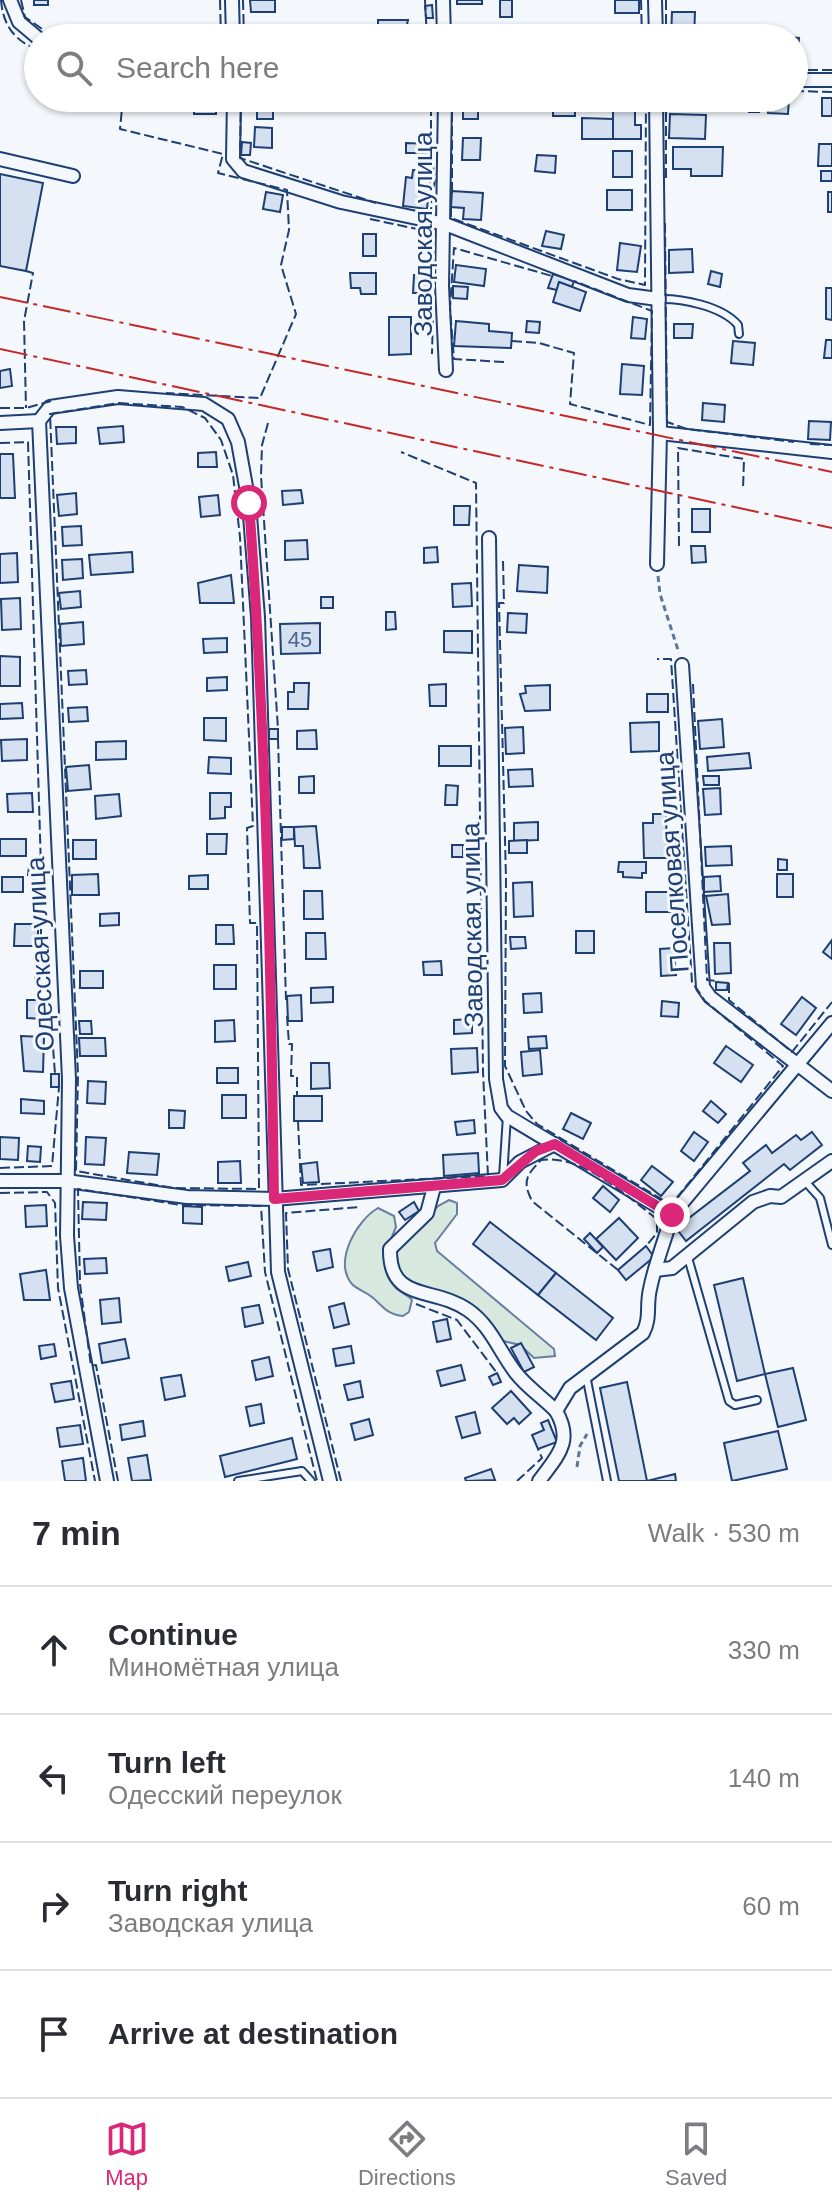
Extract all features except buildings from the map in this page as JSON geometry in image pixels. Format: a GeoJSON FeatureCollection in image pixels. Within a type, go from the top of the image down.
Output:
{"type":"FeatureCollection","features":[{"type":"Feature","properties":{"kind":"street"},"geometry":{"type":"LineString","coordinates":[[10,0],[19,22],[24,26]]}},
{"type":"Feature","properties":{"kind":"street"},"geometry":{"type":"LineString","coordinates":[[232,0],[233,24]]}},
{"type":"Feature","properties":{"kind":"street"},"geometry":{"type":"LineString","coordinates":[[443,0],[444,24]]}},
{"type":"Feature","properties":{"kind":"street"},"geometry":{"type":"LineString","coordinates":[[655,0],[656,24]]}},
{"type":"Feature","properties":{"kind":"street"},"geometry":{"type":"LineString","coordinates":[[808,80],[832,80]]}},
{"type":"Feature","properties":{"kind":"street"},"geometry":{"type":"LineString","coordinates":[[234,112],[236,166],[341,202],[445,224],[628,295],[658,299]]}},
{"type":"Feature","properties":{"kind":"street","name":"Заводская улица"},"geometry":{"type":"LineString","coordinates":[[445,112],[442,286],[446,370]]}},
{"type":"Feature","properties":{"kind":"street"},"geometry":{"type":"LineString","coordinates":[[656,112],[660,433],[657,564]]}},
{"type":"Feature","properties":{"kind":"street"},"geometry":{"type":"LineString","coordinates":[[0,159],[73,176]]}},
{"type":"Feature","properties":{"kind":"street"},"geometry":{"type":"LineString","coordinates":[[0,423],[39,421],[50,407],[118,397],[204,404],[228,419],[245,472],[258,617],[278,1272],[330,1481]]}},
{"type":"Feature","properties":{"kind":"street","name":"Одесская улица"},"geometry":{"type":"LineString","coordinates":[[39,421],[69,1079],[66,1181],[71,1288],[107,1481]]}},
{"type":"Feature","properties":{"kind":"street"},"geometry":{"type":"LineString","coordinates":[[660,433],[832,452]]}},
{"type":"Feature","properties":{"kind":"street","name":"Заводская улица"},"geometry":{"type":"LineString","coordinates":[[489,538],[496,1079],[501,1108],[507,1116]]}},
{"type":"Feature","properties":{"kind":"street","name":"Поселковая улица"},"geometry":{"type":"LineString","coordinates":[[682,665],[703,987],[710,997],[832,1091]]}},
{"type":"Feature","properties":{"kind":"street"},"geometry":{"type":"LineString","coordinates":[[556,1411],[564,1393],[643,1333],[650,1320],[648,1301],[655,1270],[667,1242],[672,1215],[832,1023]]}},
{"type":"Feature","properties":{"kind":"street"},"geometry":{"type":"LineString","coordinates":[[507,1116],[672,1215]]}},
{"type":"Feature","properties":{"kind":"street"},"geometry":{"type":"LineString","coordinates":[[0,1181],[66,1181],[187,1197],[274,1199],[502,1180],[536,1151],[555,1144]]}},
{"type":"Feature","properties":{"kind":"street"},"geometry":{"type":"LineString","coordinates":[[655,1270],[672,1268],[753,1202],[770,1196],[781,1197],[832,1161]]}},
{"type":"Feature","properties":{"kind":"street"},"geometry":{"type":"LineString","coordinates":[[434,1187],[427,1213],[390,1249],[392,1273],[402,1285],[444,1298],[465,1308],[485,1324],[514,1370],[556,1411],[564,1424],[564,1447],[539,1481]]}},
{"type":"Feature","properties":{"kind":"lane"},"geometry":{"type":"LineString","coordinates":[[658,299],[700,305],[724,315],[738,325],[739,334]]}},
{"type":"Feature","properties":{"kind":"lane"},"geometry":{"type":"LineString","coordinates":[[502,1180],[507,1116]]}},
{"type":"Feature","properties":{"kind":"lane"},"geometry":{"type":"LineString","coordinates":[[803,1179],[820,1198],[832,1245]]}},
{"type":"Feature","properties":{"kind":"lane"},"geometry":{"type":"LineString","coordinates":[[687,1254],[729,1401],[735,1405],[757,1400]]}},
{"type":"Feature","properties":{"kind":"lane"},"geometry":{"type":"LineString","coordinates":[[586,1375],[607,1481]]}},
{"type":"Feature","properties":{"kind":"lane"},"geometry":{"type":"LineString","coordinates":[[238,1481],[302,1471],[311,1481]]}},
{"type":"Feature","properties":{"kind":"path"},"geometry":{"type":"LineString","coordinates":[[657,564],[660,594],[682,665]]}},
{"type":"Feature","properties":{"kind":"path"},"geometry":{"type":"LineString","coordinates":[[577,1467],[580,1446],[596,1426]]}},
{"type":"Feature","properties":{"kind":"shaded area"},"geometry":{"type":"Polygon","coordinates":[[[449,1200],[457,1203],[457,1214],[435,1243],[437,1251],[554,1349],[555,1356],[534,1358],[520,1345],[499,1340],[481,1324],[400,1274],[396,1250],[438,1206],[449,1200]]]}},
{"type":"Feature","properties":{"kind":"shaded area"},"geometry":{"type":"Polygon","coordinates":[[[378,1208],[394,1216],[396,1227],[385,1265],[386,1273],[396,1288],[412,1300],[409,1312],[403,1316],[389,1311],[356,1287],[346,1274],[350,1241],[378,1208]]]}},
{"type":"Feature","properties":{"kind":"fence"},"geometry":{"type":"LineString","coordinates":[[1,0],[4,18],[24,43]]}},
{"type":"Feature","properties":{"kind":"fence"},"geometry":{"type":"LineString","coordinates":[[21,0],[25,17],[35,24]]}},
{"type":"Feature","properties":{"kind":"fence"},"geometry":{"type":"LineString","coordinates":[[220,0],[221,24]]}},
{"type":"Feature","properties":{"kind":"fence"},"geometry":{"type":"LineString","coordinates":[[243,0],[244,24]]}},
{"type":"Feature","properties":{"kind":"fence"},"geometry":{"type":"LineString","coordinates":[[425,0],[426,24]]}},
{"type":"Feature","properties":{"kind":"fence"},"geometry":{"type":"LineString","coordinates":[[641,0],[642,24]]}},
{"type":"Feature","properties":{"kind":"fence"},"geometry":{"type":"LineString","coordinates":[[666,0],[666,24]]}},
{"type":"Feature","properties":{"kind":"fence"},"geometry":{"type":"LineString","coordinates":[[808,70],[832,70]]}},
{"type":"Feature","properties":{"kind":"fence"},"geometry":{"type":"LineString","coordinates":[[808,91],[832,92]]}},
{"type":"Feature","properties":{"kind":"fence"},"geometry":{"type":"LineString","coordinates":[[122,112],[120,129],[223,154],[218,173],[287,190],[289,230],[281,265],[296,314],[260,398],[166,393]]}},
{"type":"Feature","properties":{"kind":"fence"},"geometry":{"type":"LineString","coordinates":[[241,112],[240,158],[376,203]]}},
{"type":"Feature","properties":{"kind":"fence"},"geometry":{"type":"LineString","coordinates":[[431,112],[431,144]]}},
{"type":"Feature","properties":{"kind":"fence"},"geometry":{"type":"LineString","coordinates":[[452,112],[452,191]]}},
{"type":"Feature","properties":{"kind":"fence"},"geometry":{"type":"LineString","coordinates":[[451,207],[451,218],[618,279],[645,285],[646,112]]}},
{"type":"Feature","properties":{"kind":"fence"},"geometry":{"type":"LineString","coordinates":[[666,112],[666,180]]}},
{"type":"Feature","properties":{"kind":"fence"},"geometry":{"type":"LineString","coordinates":[[430,217],[435,179],[431,153]]}},
{"type":"Feature","properties":{"kind":"fence"},"geometry":{"type":"LineString","coordinates":[[370,219],[431,232],[429,275]]}},
{"type":"Feature","properties":{"kind":"fence"},"geometry":{"type":"LineString","coordinates":[[665,223],[667,422],[687,429],[794,442]]}},
{"type":"Feature","properties":{"kind":"fence"},"geometry":{"type":"LineString","coordinates":[[504,362],[454,359],[450,308],[454,248],[552,276]]}},
{"type":"Feature","properties":{"kind":"fence"},"geometry":{"type":"LineString","coordinates":[[26,271],[33,273],[24,321],[26,408]]}},
{"type":"Feature","properties":{"kind":"fence"},"geometry":{"type":"LineString","coordinates":[[512,341],[539,343],[574,353],[570,404],[650,425],[652,311],[574,281]]}},
{"type":"Feature","properties":{"kind":"fence"},"geometry":{"type":"LineString","coordinates":[[428,293],[433,313],[432,354]]}},
{"type":"Feature","properties":{"kind":"fence"},"geometry":{"type":"LineString","coordinates":[[0,408],[26,408],[55,400]]}},
{"type":"Feature","properties":{"kind":"fence"},"geometry":{"type":"LineString","coordinates":[[119,403],[182,407],[205,418],[221,440],[233,475],[240,537],[253,826],[247,828],[250,923],[257,923],[259,1189],[174,1188],[76,1171],[78,1075],[50,414],[119,403]]}},
{"type":"Feature","properties":{"kind":"fence"},"geometry":{"type":"LineString","coordinates":[[268,423],[262,445],[261,476],[278,729]]}},
{"type":"Feature","properties":{"kind":"fence"},"geometry":{"type":"LineString","coordinates":[[0,443],[28,442],[41,868]]}},
{"type":"Feature","properties":{"kind":"fence"},"geometry":{"type":"LineString","coordinates":[[810,444],[832,445]]}},
{"type":"Feature","properties":{"kind":"fence"},"geometry":{"type":"LineString","coordinates":[[679,546],[678,448],[744,459],[743,489]]}},
{"type":"Feature","properties":{"kind":"fence"},"geometry":{"type":"LineString","coordinates":[[298,1121],[301,1185],[488,1176],[483,1072],[476,483],[401,452]]}},
{"type":"Feature","properties":{"kind":"fence"},"geometry":{"type":"LineString","coordinates":[[503,561],[504,603],[499,603],[506,879],[505,1066],[526,1111],[537,1124],[671,1205],[783,1066],[705,1001],[692,982],[671,659],[657,659]]}},
{"type":"Feature","properties":{"kind":"fence"},"geometry":{"type":"LineString","coordinates":[[693,684],[707,980],[719,981]]}},
{"type":"Feature","properties":{"kind":"fence"},"geometry":{"type":"LineString","coordinates":[[278,739],[286,1000]]}},
{"type":"Feature","properties":{"kind":"fence"},"geometry":{"type":"LineString","coordinates":[[41,887],[41,969]]}},
{"type":"Feature","properties":{"kind":"fence"},"geometry":{"type":"LineString","coordinates":[[48,979],[55,1074]]}},
{"type":"Feature","properties":{"kind":"fence"},"geometry":{"type":"LineString","coordinates":[[729,983],[729,1000],[792,1052],[832,1002]]}},
{"type":"Feature","properties":{"kind":"fence"},"geometry":{"type":"LineString","coordinates":[[287,1016],[289,1044],[292,1044],[291,1076],[297,1076],[297,1096]]}},
{"type":"Feature","properties":{"kind":"fence"},"geometry":{"type":"LineString","coordinates":[[0,1168],[52,1166],[59,1087]]}},
{"type":"Feature","properties":{"kind":"fence"},"geometry":{"type":"LineString","coordinates":[[618,1270],[532,1201],[526,1183],[541,1160],[572,1163],[587,1170],[617,1188],[657,1219],[657,1233],[646,1246]]}},
{"type":"Feature","properties":{"kind":"fence"},"geometry":{"type":"LineString","coordinates":[[118,1481],[96,1365],[91,1366],[80,1284],[78,1189],[181,1205],[261,1206],[265,1272],[317,1481]]}},
{"type":"Feature","properties":{"kind":"fence"},"geometry":{"type":"LineString","coordinates":[[0,1193],[47,1192],[55,1203],[58,1288],[95,1481]]}},
{"type":"Feature","properties":{"kind":"fence"},"geometry":{"type":"LineString","coordinates":[[341,1481],[288,1269],[286,1213],[360,1207]]}},
{"type":"Feature","properties":{"kind":"fence"},"geometry":{"type":"LineString","coordinates":[[416,1304],[457,1320],[497,1373]]}},
{"type":"Feature","properties":{"kind":"fence"},"geometry":{"type":"LineString","coordinates":[[517,1481],[542,1458],[538,1449]]}},
{"type":"Feature","properties":{"kind":"power"},"geometry":{"type":"LineString","coordinates":[[0,297],[832,472]]}},
{"type":"Feature","properties":{"kind":"power"},"geometry":{"type":"LineString","coordinates":[[0,349],[832,528]]}},
{"type":"Feature","properties":{"kind":"route"},"geometry":{"type":"LineString","coordinates":[[249,503],[258,617],[271,971],[274,1199],[502,1180],[536,1151],[555,1144],[672,1215]]}}]}
